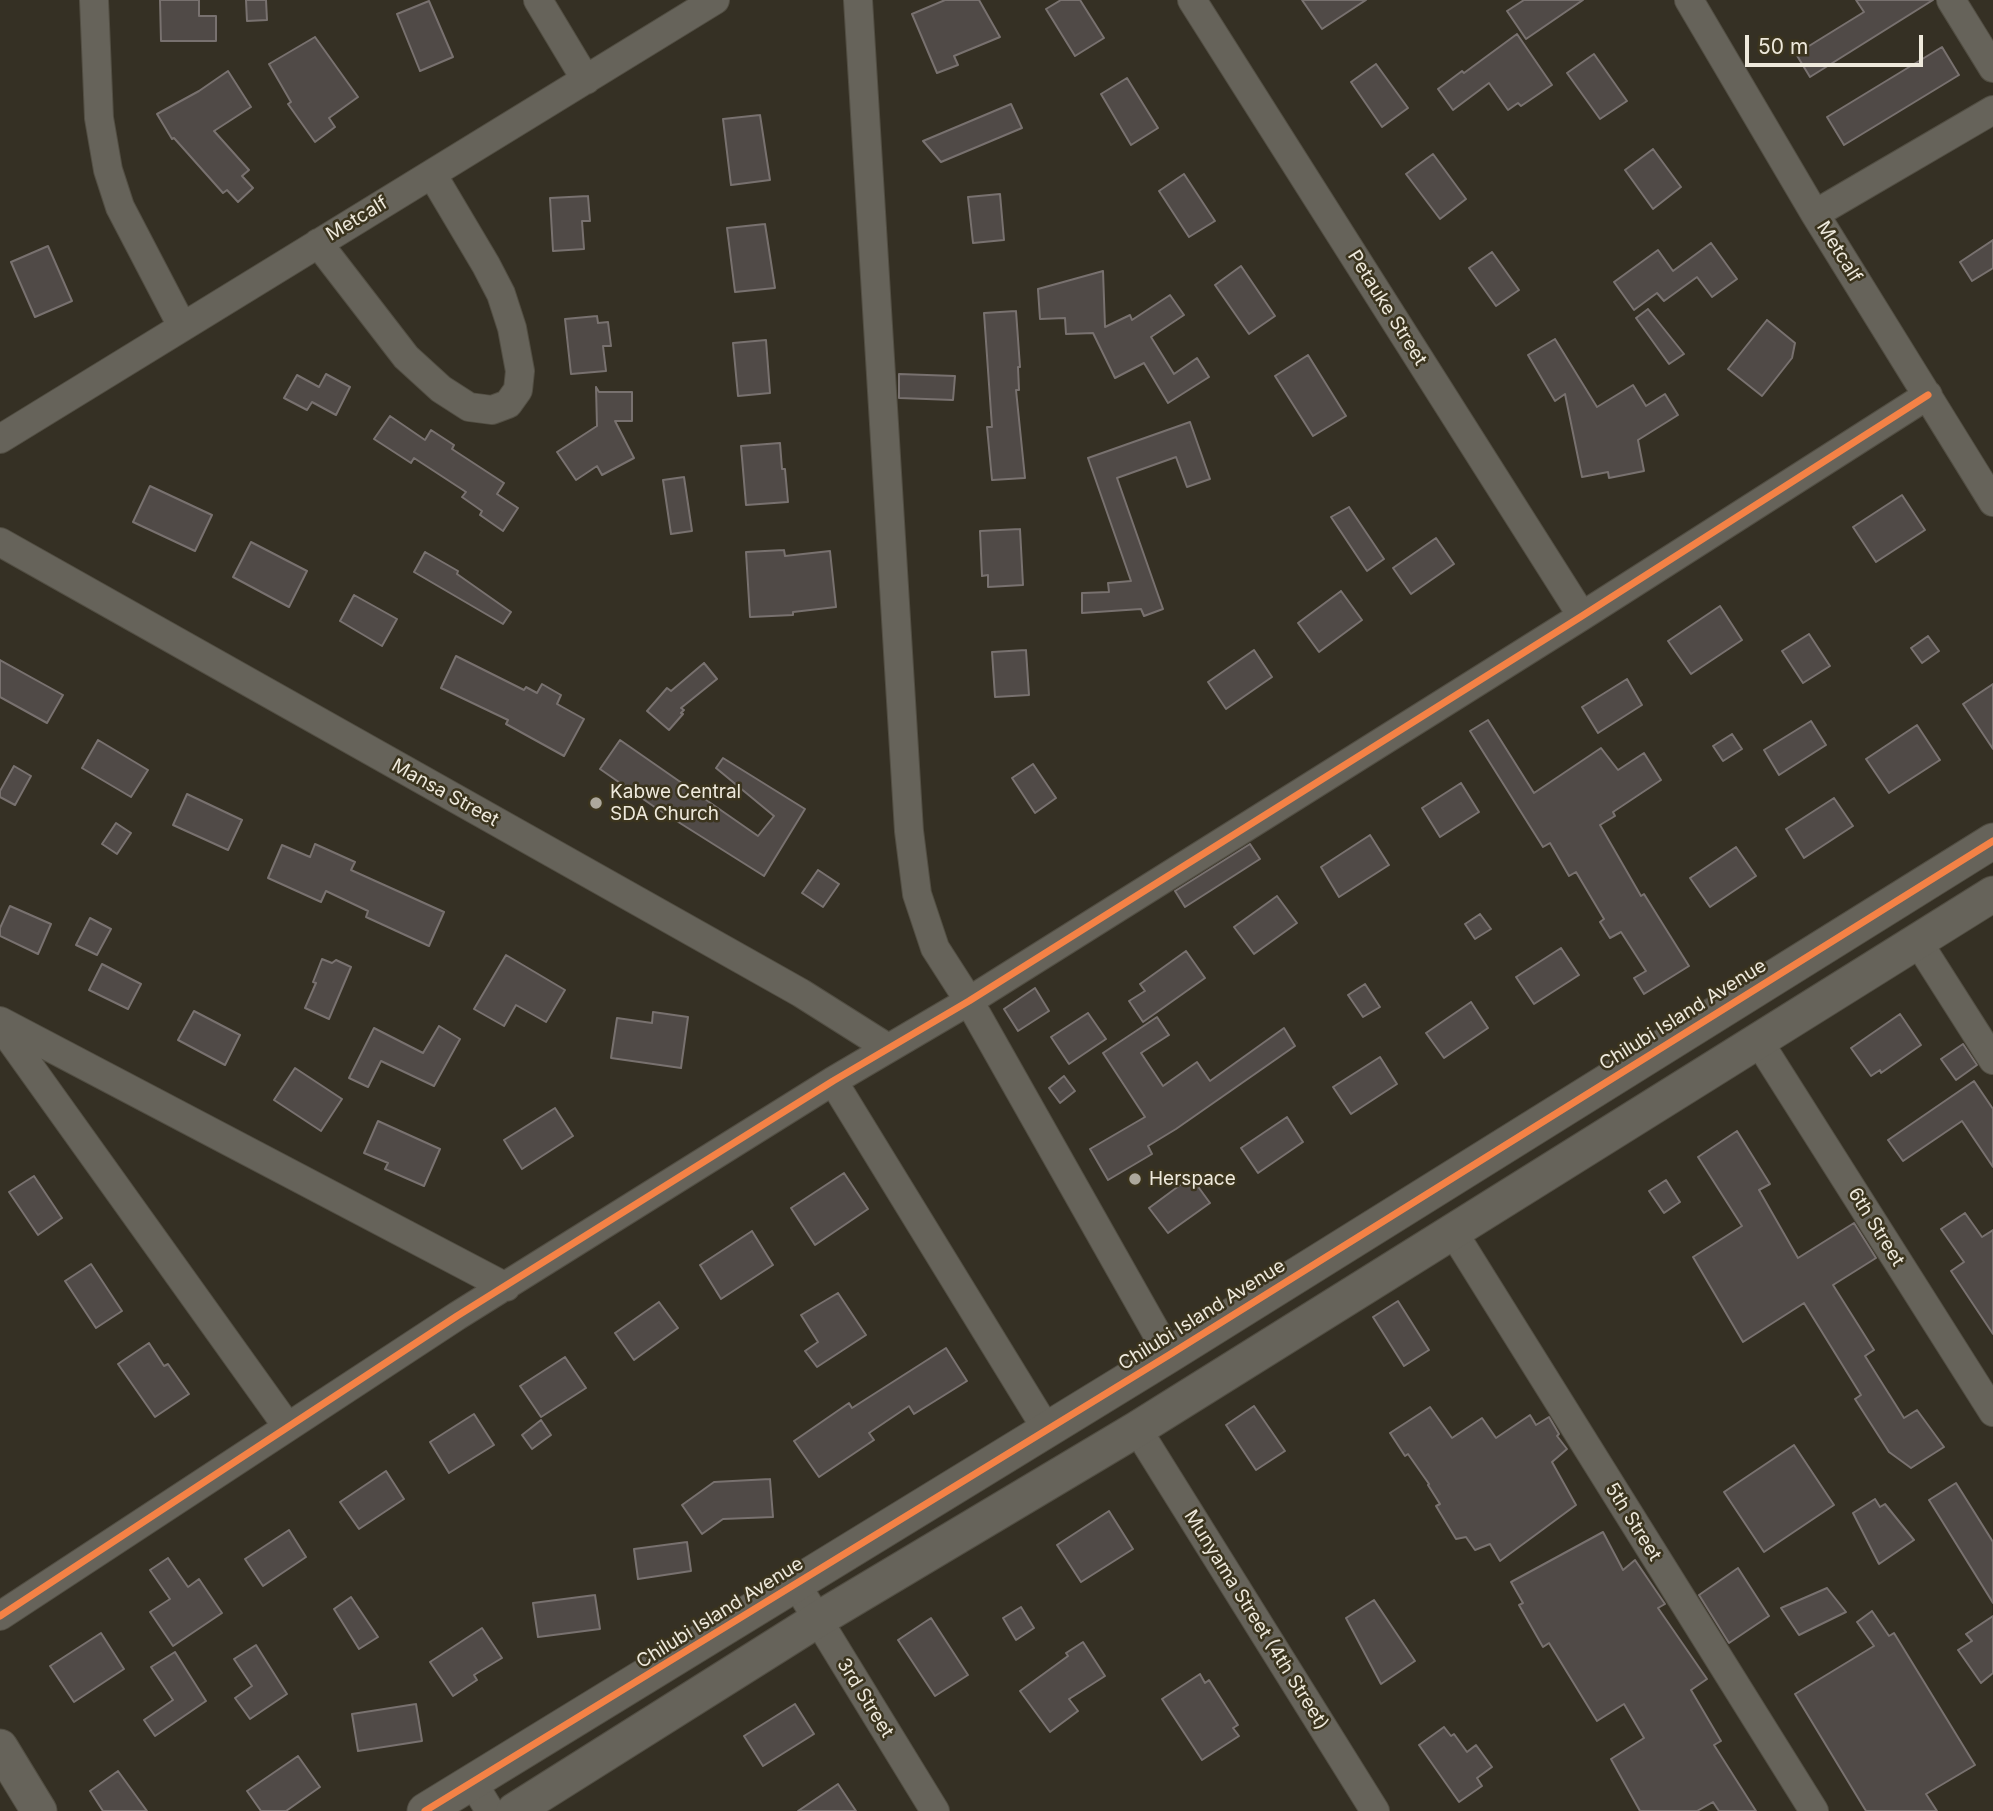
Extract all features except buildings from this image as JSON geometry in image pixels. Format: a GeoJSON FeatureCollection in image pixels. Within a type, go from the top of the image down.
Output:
{"type":"FeatureCollection","features":[{"type":"Feature","properties":{"kind":"street"},"geometry":{"type":"LineString","coordinates":[[94,0],[99,118],[108,170],[120,207],[182,326]]}},
{"type":"Feature","properties":{"kind":"street"},"geometry":{"type":"LineString","coordinates":[[538,0],[586,80]]}},
{"type":"Feature","properties":{"kind":"street","name":"Metcalf"},"geometry":{"type":"LineString","coordinates":[[0,439],[715,0]]}},
{"type":"Feature","properties":{"kind":"street"},"geometry":{"type":"LineString","coordinates":[[858,0],[909,831],[917,894],[935,948],[969,1001],[1169,1355]]}},
{"type":"Feature","properties":{"kind":"street","name":"Petauke Street"},"geometry":{"type":"LineString","coordinates":[[1192,0],[1582,616]]}},
{"type":"Feature","properties":{"kind":"street","name":"Metcalf"},"geometry":{"type":"LineString","coordinates":[[1689,0],[1815,214],[1993,502]]}},
{"type":"Feature","properties":{"kind":"street"},"geometry":{"type":"LineString","coordinates":[[1951,0],[1993,68]]}},
{"type":"Feature","properties":{"kind":"street"},"geometry":{"type":"LineString","coordinates":[[1815,214],[1993,110]]}},
{"type":"Feature","properties":{"kind":"street"},"geometry":{"type":"LineString","coordinates":[[318,243],[405,357],[441,388],[469,407],[492,410],[508,404],[518,390],[520,371],[512,328],[501,294],[432,174]]}},
{"type":"Feature","properties":{"kind":"street"},"geometry":{"type":"LineString","coordinates":[[0,1616],[287,1426],[506,1287],[833,1081],[969,1001],[1928,395]]}},
{"type":"Feature","properties":{"kind":"street","name":"Mansa Street"},"geometry":{"type":"LineString","coordinates":[[0,542],[800,993],[888,1048]]}},
{"type":"Feature","properties":{"kind":"street","name":"Chilubi Island Avenue"},"geometry":{"type":"LineString","coordinates":[[425,1811],[482,1797],[796,1584],[1169,1355],[1993,841]]}},
{"type":"Feature","properties":{"kind":"street"},"geometry":{"type":"LineString","coordinates":[[514,1811],[817,1620],[1137,1429],[1993,894]]}},
{"type":"Feature","properties":{"kind":"street"},"geometry":{"type":"LineString","coordinates":[[1918,942],[1993,1060]]}},
{"type":"Feature","properties":{"kind":"street"},"geometry":{"type":"LineString","coordinates":[[0,1023],[506,1287]]}},
{"type":"Feature","properties":{"kind":"street"},"geometry":{"type":"LineString","coordinates":[[0,1023],[287,1426]]}},
{"type":"Feature","properties":{"kind":"street","name":"6th Street"},"geometry":{"type":"LineString","coordinates":[[1759,1042],[1993,1412]]}},
{"type":"Feature","properties":{"kind":"street"},"geometry":{"type":"LineString","coordinates":[[833,1081],[1047,1430]]}},
{"type":"Feature","properties":{"kind":"street","name":"5th Street"},"geometry":{"type":"LineString","coordinates":[[1453,1232],[1814,1811]]}},
{"type":"Feature","properties":{"kind":"street","name":"Munyama Street (4th Street)"},"geometry":{"type":"LineString","coordinates":[[1137,1429],[1375,1811]]}},
{"type":"Feature","properties":{"kind":"street","name":"3rd Street"},"geometry":{"type":"LineString","coordinates":[[796,1584],[935,1811]]}},
{"type":"Feature","properties":{"kind":"street"},"geometry":{"type":"LineString","coordinates":[[0,1747],[39,1811]]}},
{"type":"Feature","properties":{"kind":"cycle path"},"geometry":{"type":"LineString","coordinates":[[0,1616],[457,1316],[833,1081],[969,1001],[1928,395]]}},
{"type":"Feature","properties":{"kind":"cycle path"},"geometry":{"type":"LineString","coordinates":[[425,1811],[1169,1355],[1993,841]]}},
{"type":"Feature","properties":{"kind":"place","name":"Kabwe Central SDA Church"},"geometry":{"type":"Point","coordinates":[596,803]}},
{"type":"Feature","properties":{"kind":"place","name":"Herspace"},"geometry":{"type":"Point","coordinates":[1135,1179]}}]}
